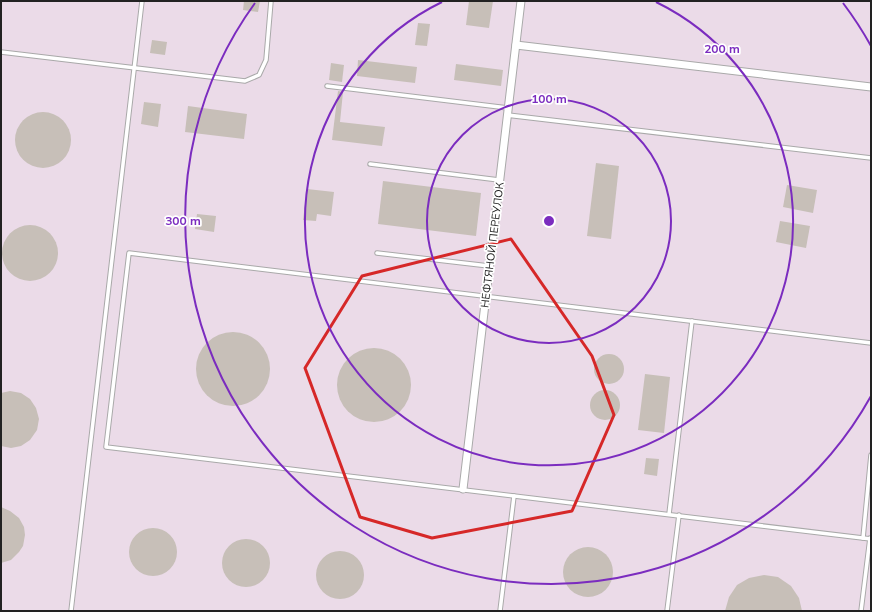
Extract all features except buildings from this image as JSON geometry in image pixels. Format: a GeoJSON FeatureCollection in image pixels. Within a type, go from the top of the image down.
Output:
{"type":"FeatureCollection","features":[{"type":"Feature","properties":{"kind":"street","name":"НЕФТЯНОЙ ПЕРЕУЛОК"},"geometry":{"type":"LineString","coordinates":[[463,490],[521,1]]}},
{"type":"Feature","properties":{"kind":"street"},"geometry":{"type":"LineString","coordinates":[[516,45],[871,87]]}},
{"type":"Feature","properties":{"kind":"lane"},"geometry":{"type":"LineString","coordinates":[[71,611],[142,1]]}},
{"type":"Feature","properties":{"kind":"lane"},"geometry":{"type":"LineString","coordinates":[[1,52],[245,81],[259,75],[266,60],[272,1]]}},
{"type":"Feature","properties":{"kind":"lane"},"geometry":{"type":"LineString","coordinates":[[326,86],[871,158]]}},
{"type":"Feature","properties":{"kind":"lane"},"geometry":{"type":"LineString","coordinates":[[370,164],[499,180]]}},
{"type":"Feature","properties":{"kind":"lane"},"geometry":{"type":"LineString","coordinates":[[861,611],[870,538],[106,447],[129,253],[871,342]]}},
{"type":"Feature","properties":{"kind":"lane"},"geometry":{"type":"LineString","coordinates":[[377,253],[489,266]]}},
{"type":"Feature","properties":{"kind":"lane"},"geometry":{"type":"LineString","coordinates":[[669,514],[692,321]]}},
{"type":"Feature","properties":{"kind":"lane"},"geometry":{"type":"LineString","coordinates":[[863,538],[871,455]]}},
{"type":"Feature","properties":{"kind":"lane"},"geometry":{"type":"LineString","coordinates":[[500,611],[514,496]]}},
{"type":"Feature","properties":{"kind":"lane"},"geometry":{"type":"LineString","coordinates":[[667,611],[679,515]]}},
{"type":"Feature","properties":{"kind":"highlighted area"},"geometry":{"type":"Polygon","coordinates":[[[511,239],[592,356],[614,415],[572,511],[432,538],[360,517],[305,368],[362,276],[511,239]]]}},
{"type":"Feature","properties":{"kind":"shaded area"},"geometry":{"type":"Polygon","coordinates":[[[1,1],[871,1],[871,611],[1,611],[1,1]]]}}]}
